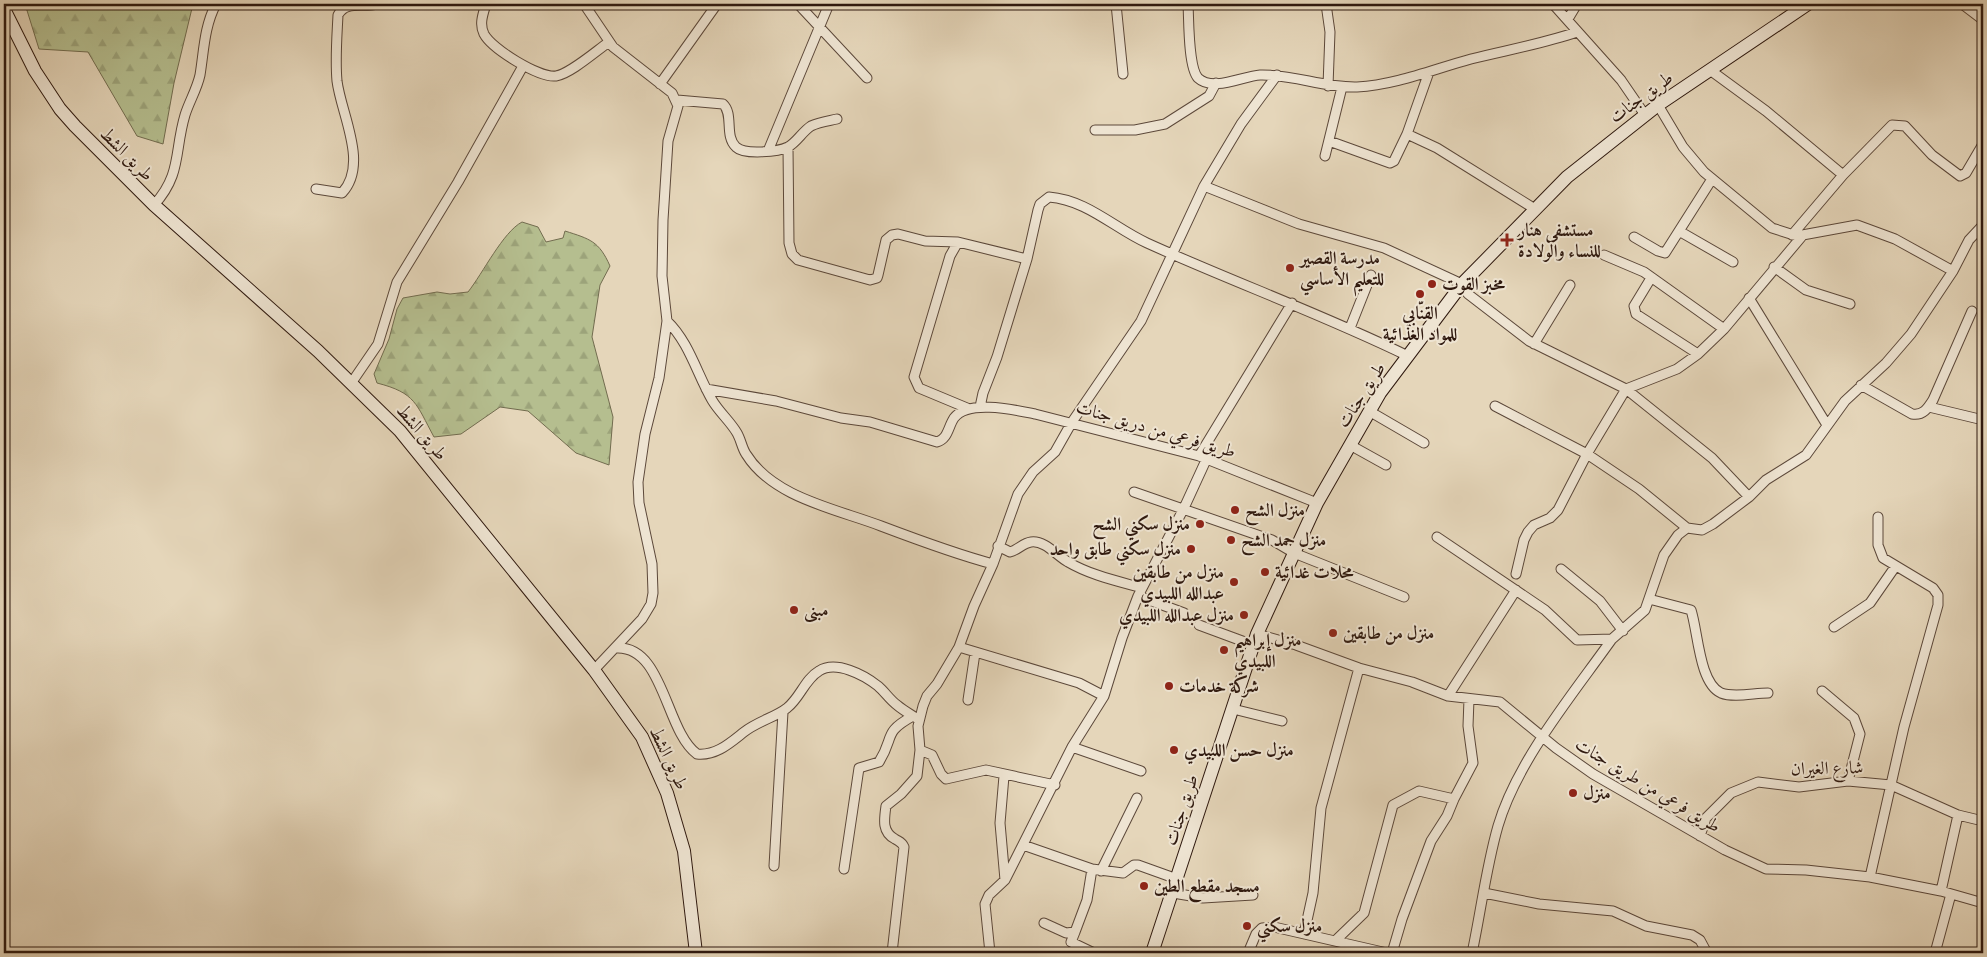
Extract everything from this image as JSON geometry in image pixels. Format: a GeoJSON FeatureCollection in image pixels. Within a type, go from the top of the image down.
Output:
{"type":"FeatureCollection","features":[{"type":"Feature","properties":{"kind":"main road","name":"طريق جنات"},"geometry":{"type":"LineString","coordinates":[[1152,953],[1255,640],[1317,503],[1369,411],[1462,284],[1567,177],[1658,105],[1808,4]]}},
{"type":"Feature","properties":{"kind":"main road","name":"طريق الشط"},"geometry":{"type":"LineString","coordinates":[[4,9],[7,24],[60,110],[103,156],[154,205],[352,382],[400,431],[594,670],[642,737],[667,793],[684,851],[696,953]]}},
{"type":"Feature","properties":{"kind":"street"},"geometry":{"type":"LineString","coordinates":[[154,205],[173,179],[184,120],[199,83],[207,25],[216,4]]}},
{"type":"Feature","properties":{"kind":"street"},"geometry":{"type":"LineString","coordinates":[[316,189],[338,194],[342,193],[354,166],[353,152],[337,80],[338,15],[344,8],[350,5],[377,4]]}},
{"type":"Feature","properties":{"kind":"street"},"geometry":{"type":"LineString","coordinates":[[486,4],[482,22],[485,35],[492,44],[523,66],[550,76],[560,75],[609,42]]}},
{"type":"Feature","properties":{"kind":"street"},"geometry":{"type":"LineString","coordinates":[[585,4],[609,42],[677,100],[722,104],[728,113],[732,141],[737,148],[744,151],[768,151],[788,147],[813,125],[837,120]]}},
{"type":"Feature","properties":{"kind":"street"},"geometry":{"type":"LineString","coordinates":[[660,84],[717,4]]}},
{"type":"Feature","properties":{"kind":"street"},"geometry":{"type":"LineString","coordinates":[[798,4],[867,78]]}},
{"type":"Feature","properties":{"kind":"street"},"geometry":{"type":"LineString","coordinates":[[768,151],[829,4]]}},
{"type":"Feature","properties":{"kind":"street"},"geometry":{"type":"LineString","coordinates":[[1116,4],[1123,74]]}},
{"type":"Feature","properties":{"kind":"street"},"geometry":{"type":"LineString","coordinates":[[1188,4],[1194,72],[1202,81],[1216,84],[1249,76],[1277,75],[1328,86],[1342,87],[1386,82],[1469,60],[1529,47],[1577,32]]}},
{"type":"Feature","properties":{"kind":"street"},"geometry":{"type":"LineString","coordinates":[[1326,4],[1330,32],[1328,86]]}},
{"type":"Feature","properties":{"kind":"street"},"geometry":{"type":"LineString","coordinates":[[1553,4],[1621,80],[1645,115]]}},
{"type":"Feature","properties":{"kind":"street"},"geometry":{"type":"LineString","coordinates":[[1568,19],[1577,4]]}},
{"type":"Feature","properties":{"kind":"street"},"geometry":{"type":"LineString","coordinates":[[1962,4],[1983,20]]}},
{"type":"Feature","properties":{"kind":"street"},"geometry":{"type":"LineString","coordinates":[[352,382],[378,344],[390,300],[402,273],[458,182],[523,66]]}},
{"type":"Feature","properties":{"kind":"street"},"geometry":{"type":"LineString","coordinates":[[1710,70],[1766,111],[1843,175]]}},
{"type":"Feature","properties":{"kind":"street"},"geometry":{"type":"LineString","coordinates":[[1329,141],[1390,163],[1394,161],[1429,72]]}},
{"type":"Feature","properties":{"kind":"street"},"geometry":{"type":"LineString","coordinates":[[892,953],[904,847],[902,843],[887,834],[885,830],[886,806],[907,788],[916,776],[920,750],[916,718],[927,696],[937,684],[959,648],[974,606],[993,564],[1018,494],[1033,472],[1055,452],[1072,422],[1141,321],[1204,186],[1241,124],[1277,75]]}},
{"type":"Feature","properties":{"kind":"street"},"geometry":{"type":"LineString","coordinates":[[1096,130],[1135,130],[1165,124],[1209,96],[1216,84]]}},
{"type":"Feature","properties":{"kind":"street"},"geometry":{"type":"LineString","coordinates":[[1325,156],[1342,87]]}},
{"type":"Feature","properties":{"kind":"street"},"geometry":{"type":"LineString","coordinates":[[594,670],[648,610],[653,592],[652,564],[639,504],[638,482],[645,434],[659,378],[667,321],[662,276],[663,220],[667,153],[678,113],[677,100]]}},
{"type":"Feature","properties":{"kind":"street"},"geometry":{"type":"LineString","coordinates":[[1658,105],[1683,147],[1712,179],[1766,224],[1792,236],[1843,226],[1857,225],[1871,228],[1953,271]]}},
{"type":"Feature","properties":{"kind":"street"},"geometry":{"type":"LineString","coordinates":[[1792,236],[1843,175],[1875,141],[1896,124],[1902,124],[1909,129],[1932,155],[1960,176],[1966,173],[1983,144]]}},
{"type":"Feature","properties":{"kind":"street"},"geometry":{"type":"LineString","coordinates":[[1406,134],[1437,148],[1535,209]]}},
{"type":"Feature","properties":{"kind":"street"},"geometry":{"type":"LineString","coordinates":[[788,147],[789,243],[792,254],[798,260],[870,280],[878,275],[886,240],[892,235],[898,234],[925,242],[958,242],[1027,259]]}},
{"type":"Feature","properties":{"kind":"street"},"geometry":{"type":"LineString","coordinates":[[1634,237],[1663,254],[1712,179]]}},
{"type":"Feature","properties":{"kind":"street"},"geometry":{"type":"LineString","coordinates":[[1204,186],[1299,224],[1384,248],[1462,284],[1475,299],[1534,344],[1626,389],[1712,458],[1749,497]]}},
{"type":"Feature","properties":{"kind":"street"},"geometry":{"type":"LineString","coordinates":[[980,407],[986,383],[997,357],[1027,259],[1038,210],[1040,204],[1049,197],[1064,198],[1098,214],[1133,237],[1350,328],[1408,356]]}},
{"type":"Feature","properties":{"kind":"street"},"geometry":{"type":"LineString","coordinates":[[1495,406],[1587,454],[1639,489],[1687,528],[1702,530],[1749,497],[1766,480],[1806,455],[1845,401],[1886,363],[1907,340],[1953,271],[1969,240],[1983,226]]}},
{"type":"Feature","properties":{"kind":"street"},"geometry":{"type":"LineString","coordinates":[[1679,231],[1733,262]]}},
{"type":"Feature","properties":{"kind":"street"},"geometry":{"type":"LineString","coordinates":[[1516,574],[1524,540],[1528,532],[1534,525],[1554,514],[1626,389],[1677,369],[1698,354],[1724,329],[1774,267],[1803,235]]}},
{"type":"Feature","properties":{"kind":"street"},"geometry":{"type":"LineString","coordinates":[[958,242],[946,268],[914,377],[919,388],[967,408]]}},
{"type":"Feature","properties":{"kind":"street"},"geometry":{"type":"LineString","coordinates":[[1604,255],[1651,278],[1724,329]]}},
{"type":"Feature","properties":{"kind":"street"},"geometry":{"type":"LineString","coordinates":[[1774,267],[1806,290],[1850,304]]}},
{"type":"Feature","properties":{"kind":"street"},"geometry":{"type":"LineString","coordinates":[[1350,328],[1371,275]]}},
{"type":"Feature","properties":{"kind":"street"},"geometry":{"type":"LineString","coordinates":[[1651,278],[1634,306],[1636,314],[1698,354]]}},
{"type":"Feature","properties":{"kind":"street"},"geometry":{"type":"LineString","coordinates":[[1534,344],[1570,285]]}},
{"type":"Feature","properties":{"kind":"street"},"geometry":{"type":"LineString","coordinates":[[1749,298],[1827,425]]}},
{"type":"Feature","properties":{"kind":"street"},"geometry":{"type":"LineString","coordinates":[[990,953],[985,904],[989,895],[1005,880],[1072,746],[1104,696],[1122,638],[1140,592],[1184,508],[1203,457],[1292,303]]}},
{"type":"Feature","properties":{"kind":"street"},"geometry":{"type":"LineString","coordinates":[[1861,385],[1912,414],[1920,414],[1929,406],[1972,312]]}},
{"type":"Feature","properties":{"kind":"street"},"geometry":{"type":"LineString","coordinates":[[667,321],[681,338],[717,409],[736,432],[746,454],[758,469],[792,493],[957,554],[993,564]]}},
{"type":"Feature","properties":{"kind":"street"},"geometry":{"type":"LineString","coordinates":[[706,389],[776,402],[840,418],[870,422],[936,442],[941,441],[948,433],[956,416],[967,408]]}},
{"type":"Feature","properties":{"kind":"street"},"geometry":{"type":"LineString","coordinates":[[1929,406],[1979,419]]}},
{"type":"Feature","properties":{"kind":"street","name":"طريق فرعي من دريق جنات"},"geometry":{"type":"LineString","coordinates":[[967,408],[1010,409],[1072,422],[1203,457],[1317,503]]}},
{"type":"Feature","properties":{"kind":"street"},"geometry":{"type":"LineString","coordinates":[[1369,411],[1424,443]]}},
{"type":"Feature","properties":{"kind":"street"},"geometry":{"type":"LineString","coordinates":[[1350,446],[1386,465]]}},
{"type":"Feature","properties":{"kind":"street"},"geometry":{"type":"LineString","coordinates":[[1134,492],[1272,540],[1294,553],[1404,597]]}},
{"type":"Feature","properties":{"kind":"street"},"geometry":{"type":"LineString","coordinates":[[1870,877],[1891,785],[1938,604],[1938,595],[1933,588],[1894,567],[1882,558],[1878,546],[1878,517]]}},
{"type":"Feature","properties":{"kind":"street"},"geometry":{"type":"LineString","coordinates":[[1472,953],[1498,826],[1509,797],[1542,737],[1612,638],[1646,610],[1658,569],[1668,547],[1687,528]]}},
{"type":"Feature","properties":{"kind":"street"},"geometry":{"type":"LineString","coordinates":[[1437,537],[1545,610],[1577,640],[1612,638]]}},
{"type":"Feature","properties":{"kind":"street"},"geometry":{"type":"LineString","coordinates":[[998,546],[1010,552],[1030,542],[1037,542],[1079,568],[1140,592],[1184,613]]}},
{"type":"Feature","properties":{"kind":"street"},"geometry":{"type":"LineString","coordinates":[[1834,627],[1870,604],[1894,567]]}},
{"type":"Feature","properties":{"kind":"street"},"geometry":{"type":"LineString","coordinates":[[1561,569],[1600,601],[1622,631]]}},
{"type":"Feature","properties":{"kind":"street"},"geometry":{"type":"LineString","coordinates":[[1448,696],[1516,590]]}},
{"type":"Feature","properties":{"kind":"street"},"geometry":{"type":"LineString","coordinates":[[1649,600],[1691,610],[1696,624],[1700,659],[1713,687],[1722,693],[1733,695],[1768,692]]}},
{"type":"Feature","properties":{"kind":"street","name":"طريق فرعي من طريق جنات"},"geometry":{"type":"LineString","coordinates":[[1199,625],[1255,640],[1296,645],[1358,668],[1412,682],[1448,696],[1500,702],[1542,737],[1593,774],[1700,836],[1766,870],[1806,870],[1870,877],[1941,891],[1983,903]]}},
{"type":"Feature","properties":{"kind":"street"},"geometry":{"type":"LineString","coordinates":[[615,648],[625,647],[633,651],[652,671],[684,740],[697,754],[709,754],[721,750],[756,723],[783,712],[794,702],[812,676],[820,669],[836,667],[857,674],[878,685],[896,705],[916,718]]}},
{"type":"Feature","properties":{"kind":"street"},"geometry":{"type":"LineString","coordinates":[[959,648],[1078,683],[1104,696]]}},
{"type":"Feature","properties":{"kind":"street"},"geometry":{"type":"LineString","coordinates":[[968,700],[975,653]]}},
{"type":"Feature","properties":{"kind":"street"},"geometry":{"type":"LineString","coordinates":[[1304,934],[1312,893],[1321,808],[1358,668]]}},
{"type":"Feature","properties":{"kind":"street"},"geometry":{"type":"LineString","coordinates":[[1822,691],[1854,718],[1860,734],[1848,781]]}},
{"type":"Feature","properties":{"kind":"street"},"geometry":{"type":"LineString","coordinates":[[1392,953],[1402,919],[1431,841],[1448,816],[1454,799],[1473,763],[1468,726],[1469,699]]}},
{"type":"Feature","properties":{"kind":"street"},"geometry":{"type":"LineString","coordinates":[[1233,709],[1282,721]]}},
{"type":"Feature","properties":{"kind":"street"},"geometry":{"type":"LineString","coordinates":[[774,866],[783,712]]}},
{"type":"Feature","properties":{"kind":"street"},"geometry":{"type":"LineString","coordinates":[[844,869],[859,768],[879,762],[892,730],[916,718]]}},
{"type":"Feature","properties":{"kind":"street"},"geometry":{"type":"LineString","coordinates":[[1072,746],[1141,771]]}},
{"type":"Feature","properties":{"kind":"street"},"geometry":{"type":"LineString","coordinates":[[920,750],[932,755],[941,774],[946,779],[960,778],[976,771],[986,770],[1004,776],[1054,785]]}},
{"type":"Feature","properties":{"kind":"street"},"geometry":{"type":"LineString","coordinates":[[1004,776],[1000,822],[1005,880]]}},
{"type":"Feature","properties":{"kind":"street","name":"شارع الغيران"},"geometry":{"type":"LineString","coordinates":[[1700,836],[1706,818],[1731,793],[1758,782],[1798,787],[1848,781],[1891,785],[1958,815],[1983,821]]}},
{"type":"Feature","properties":{"kind":"street"},"geometry":{"type":"LineString","coordinates":[[1335,941],[1364,913],[1392,805],[1419,791],[1454,799]]}},
{"type":"Feature","properties":{"kind":"street"},"geometry":{"type":"LineString","coordinates":[[1094,953],[1071,942],[1097,870],[1137,798]]}},
{"type":"Feature","properties":{"kind":"street"},"geometry":{"type":"LineString","coordinates":[[1941,891],[1958,815]]}},
{"type":"Feature","properties":{"kind":"street"},"geometry":{"type":"LineString","coordinates":[[1023,844],[1097,870],[1123,872],[1134,865],[1138,865],[1177,879]]}},
{"type":"Feature","properties":{"kind":"street"},"geometry":{"type":"LineString","coordinates":[[1173,893],[1203,898],[1253,895]]}},
{"type":"Feature","properties":{"kind":"street"},"geometry":{"type":"LineString","coordinates":[[1484,893],[1539,904],[1613,911],[1646,926],[1692,935],[1700,940],[1707,953]]}},
{"type":"Feature","properties":{"kind":"street"},"geometry":{"type":"LineString","coordinates":[[1935,953],[1951,894]]}},
{"type":"Feature","properties":{"kind":"street"},"geometry":{"type":"LineString","coordinates":[[1044,923],[1066,934],[1075,932]]}},
{"type":"Feature","properties":{"kind":"street"},"geometry":{"type":"LineString","coordinates":[[1248,953],[1256,934],[1262,928],[1274,928],[1387,953]]}},
{"type":"Feature","properties":{"kind":"green space"},"geometry":{"type":"Polygon","coordinates":[[[25,4],[193,4],[174,83],[163,144],[137,136],[88,52],[39,49],[25,4]]]}},
{"type":"Feature","properties":{"kind":"green space"},"geometry":{"type":"Polygon","coordinates":[[[522,222],[538,227],[546,242],[563,238],[565,231],[593,242],[602,251],[610,266],[600,285],[592,337],[613,417],[609,465],[576,453],[528,411],[500,407],[461,434],[434,437],[413,401],[400,391],[377,383],[374,374],[389,339],[397,309],[403,298],[437,292],[450,294],[468,292],[508,234],[522,222]]]}},
{"type":"Feature","properties":{"kind":"place","name":"مستشفى هنار للنساء والولادة"},"geometry":{"type":"Point","coordinates":[1507,240]}},
{"type":"Feature","properties":{"kind":"place","name":"مدرسة القصير للتعليم الأساسي"},"geometry":{"type":"Point","coordinates":[1290,268]}},
{"type":"Feature","properties":{"kind":"place","name":"مخبز القوت"},"geometry":{"type":"Point","coordinates":[1432,284]}},
{"type":"Feature","properties":{"kind":"place","name":"القنّابي للمواد الغذائية"},"geometry":{"type":"Point","coordinates":[1420,294]}},
{"type":"Feature","properties":{"kind":"place","name":"منزل الشح"},"geometry":{"type":"Point","coordinates":[1235,510]}},
{"type":"Feature","properties":{"kind":"place","name":"منزل سكني الشح"},"geometry":{"type":"Point","coordinates":[1200,524]}},
{"type":"Feature","properties":{"kind":"place","name":"منزل حمد الشح"},"geometry":{"type":"Point","coordinates":[1231,540]}},
{"type":"Feature","properties":{"kind":"place","name":"منزل سكني طابق واحد"},"geometry":{"type":"Point","coordinates":[1191,549]}},
{"type":"Feature","properties":{"kind":"place","name":"محلات غدائية"},"geometry":{"type":"Point","coordinates":[1265,572]}},
{"type":"Feature","properties":{"kind":"place","name":"منزل من طابقين عبدالله اللبيدي"},"geometry":{"type":"Point","coordinates":[1234,582]}},
{"type":"Feature","properties":{"kind":"place","name":"مبنى"},"geometry":{"type":"Point","coordinates":[794,610]}},
{"type":"Feature","properties":{"kind":"place","name":"منزل عبدالله اللبيدي"},"geometry":{"type":"Point","coordinates":[1244,615]}},
{"type":"Feature","properties":{"kind":"place","name":"منزل من طابقين"},"geometry":{"type":"Point","coordinates":[1333,633]}},
{"type":"Feature","properties":{"kind":"place","name":"منزل إبراهيم اللبيدي"},"geometry":{"type":"Point","coordinates":[1224,650]}},
{"type":"Feature","properties":{"kind":"place","name":"شركة خدمات"},"geometry":{"type":"Point","coordinates":[1169,686]}},
{"type":"Feature","properties":{"kind":"place","name":"منزل حسن اللبيدي"},"geometry":{"type":"Point","coordinates":[1174,750]}},
{"type":"Feature","properties":{"kind":"place","name":"منزل"},"geometry":{"type":"Point","coordinates":[1573,793]}},
{"type":"Feature","properties":{"kind":"place","name":"مسجد مقطع الطين"},"geometry":{"type":"Point","coordinates":[1144,886]}},
{"type":"Feature","properties":{"kind":"place","name":"منزل سكني"},"geometry":{"type":"Point","coordinates":[1247,926]}}]}
